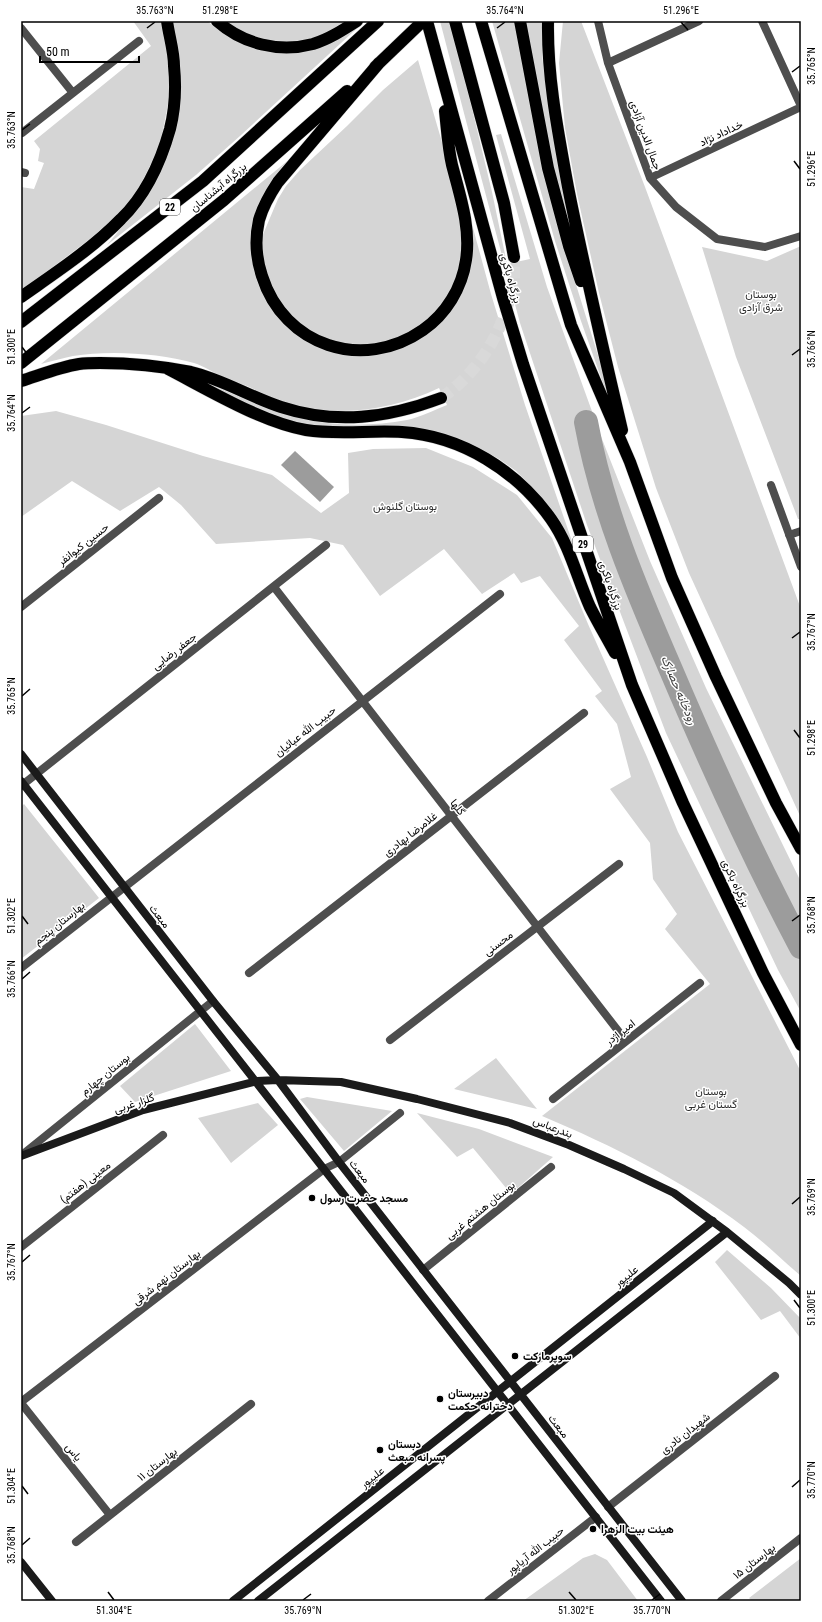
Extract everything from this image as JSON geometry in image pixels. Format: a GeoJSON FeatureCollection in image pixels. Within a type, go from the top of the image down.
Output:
{"type":"FeatureCollection","features":[{"type":"Feature","properties":{"kind":"highway"},"geometry":{"type":"LineString","coordinates":[[21,297],[82,252],[122,218],[141,194],[157,165],[170,129],[175,96],[174,64],[167,21]]}},
{"type":"Feature","properties":{"kind":"highway"},"geometry":{"type":"LineString","coordinates":[[217,21],[238,36],[261,45],[279,47],[313,44],[342,31],[357,21]]}},
{"type":"Feature","properties":{"kind":"highway","name":"بزرگراه آبشناسان"},"geometry":{"type":"LineString","coordinates":[[21,322],[203,181],[378,21]]}},
{"type":"Feature","properties":{"kind":"highway","name":"بزرگراه آبشناسان"},"geometry":{"type":"LineString","coordinates":[[21,363],[224,200],[380,63],[425,21]]}},
{"type":"Feature","properties":{"kind":"highway","name":"بزرگراه باکری"},"geometry":{"type":"LineString","coordinates":[[425,21],[431,36],[502,298],[632,685],[683,803],[763,973],[801,1045]]}},
{"type":"Feature","properties":{"kind":"highway"},"geometry":{"type":"LineString","coordinates":[[455,21],[504,203],[514,258]]}},
{"type":"Feature","properties":{"kind":"highway"},"geometry":{"type":"LineString","coordinates":[[481,21],[571,325],[630,462],[678,592],[776,803],[801,849]]}},
{"type":"Feature","properties":{"kind":"highway"},"geometry":{"type":"LineString","coordinates":[[520,21],[548,168],[568,246],[601,339]]}},
{"type":"Feature","properties":{"kind":"highway"},"geometry":{"type":"LineString","coordinates":[[548,21],[551,88],[558,136],[582,254],[630,462]]}},
{"type":"Feature","properties":{"kind":"highway"},"geometry":{"type":"LineString","coordinates":[[380,63],[278,182],[264,208],[258,231],[257,250],[260,269],[266,287],[275,305],[293,325],[312,338],[332,346],[352,350],[373,350],[396,345],[420,333],[430,326],[449,304],[457,291],[462,278],[467,248],[465,222],[452,164],[438,63]]}},
{"type":"Feature","properties":{"kind":"highway"},"geometry":{"type":"LineString","coordinates":[[21,381],[79,364],[127,363],[192,372],[280,407],[322,416],[353,418],[388,414],[414,408],[441,398]]}},
{"type":"Feature","properties":{"kind":"highway"},"geometry":{"type":"LineString","coordinates":[[166,368],[271,420],[305,430],[338,433],[402,432],[422,434],[444,440],[468,450],[500,467],[529,492],[552,520],[566,545],[590,607],[632,685]]}},
{"type":"Feature","properties":{"kind":"street","name":"جمال الدین آزادی"},"geometry":{"type":"LineString","coordinates":[[598,21],[608,63],[650,178],[676,207],[717,239],[765,247],[801,236]]}},
{"type":"Feature","properties":{"kind":"street"},"geometry":{"type":"LineString","coordinates":[[608,63],[699,21]]}},
{"type":"Feature","properties":{"kind":"street"},"geometry":{"type":"LineString","coordinates":[[762,21],[801,107]]}},
{"type":"Feature","properties":{"kind":"street"},"geometry":{"type":"LineString","coordinates":[[21,28],[73,93]]}},
{"type":"Feature","properties":{"kind":"street"},"geometry":{"type":"LineString","coordinates":[[22,133],[139,41]]}},
{"type":"Feature","properties":{"kind":"street","name":"خداداد نژاد"},"geometry":{"type":"LineString","coordinates":[[650,178],[801,107]]}},
{"type":"Feature","properties":{"kind":"street"},"geometry":{"type":"LineString","coordinates":[[771,485],[801,567]]}},
{"type":"Feature","properties":{"kind":"street","name":"حسین کیوانفر"},"geometry":{"type":"LineString","coordinates":[[21,607],[159,498]]}},
{"type":"Feature","properties":{"kind":"street"},"geometry":{"type":"LineString","coordinates":[[789,535],[801,531]]}},
{"type":"Feature","properties":{"kind":"street","name":"جعفر رضایی"},"geometry":{"type":"LineString","coordinates":[[22,783],[36,774],[326,545]]}},
{"type":"Feature","properties":{"kind":"street","name":"گلها"},"geometry":{"type":"LineString","coordinates":[[274,587],[626,1041]]}},
{"type":"Feature","properties":{"kind":"street","name":"حبیب الله عبائیان"},"geometry":{"type":"LineString","coordinates":[[111,896],[500,594]]}},
{"type":"Feature","properties":{"kind":"street","name":"غلامرضا بهادری"},"geometry":{"type":"LineString","coordinates":[[249,973],[584,712]]}},
{"type":"Feature","properties":{"kind":"street","name":"مبعث"},"geometry":{"type":"LineString","coordinates":[[21,754],[213,1001],[278,1080],[339,1162],[682,1601]]}},
{"type":"Feature","properties":{"kind":"street"},"geometry":{"type":"LineString","coordinates":[[22,783],[257,1081],[661,1601]]}},
{"type":"Feature","properties":{"kind":"street","name":"محسنی"},"geometry":{"type":"LineString","coordinates":[[390,1040],[619,864]]}},
{"type":"Feature","properties":{"kind":"street","name":"بهارستان پنجم"},"geometry":{"type":"LineString","coordinates":[[21,968],[111,896]]}},
{"type":"Feature","properties":{"kind":"street","name":"امیر اژدر"},"geometry":{"type":"LineString","coordinates":[[553,1099],[700,983]]}},
{"type":"Feature","properties":{"kind":"street","name":"بوستان چهارم"},"geometry":{"type":"LineString","coordinates":[[22,1155],[213,1001]]}},
{"type":"Feature","properties":{"kind":"street","name":"بندرعباس"},"geometry":{"type":"LineString","coordinates":[[257,1081],[278,1080],[341,1082],[417,1099],[510,1123],[569,1145],[674,1193],[727,1232],[789,1283],[801,1295]]}},
{"type":"Feature","properties":{"kind":"street","name":"گلزار غربی"},"geometry":{"type":"LineString","coordinates":[[22,1155],[143,1110],[257,1081]]}},
{"type":"Feature","properties":{"kind":"street","name":"بهارستان نهم شرقی"},"geometry":{"type":"LineString","coordinates":[[21,1403],[324,1169],[339,1162],[400,1113]]}},
{"type":"Feature","properties":{"kind":"street","name":"معینی (هفتم)"},"geometry":{"type":"LineString","coordinates":[[21,1247],[163,1135]]}},
{"type":"Feature","properties":{"kind":"street","name":"بوستان هشتم غربی"},"geometry":{"type":"LineString","coordinates":[[424,1270],[551,1167]]}},
{"type":"Feature","properties":{"kind":"street","name":"علیپور"},"geometry":{"type":"LineString","coordinates":[[233,1601],[713,1221]]}},
{"type":"Feature","properties":{"kind":"street"},"geometry":{"type":"LineString","coordinates":[[258,1601],[727,1232]]}},
{"type":"Feature","properties":{"kind":"street","name":"شهیدان نادری"},"geometry":{"type":"LineString","coordinates":[[608,1507],[775,1376]]}},
{"type":"Feature","properties":{"kind":"street","name":"یاس"},"geometry":{"type":"LineString","coordinates":[[21,1403],[110,1515]]}},
{"type":"Feature","properties":{"kind":"street","name":"بهارستان ۱۱"},"geometry":{"type":"LineString","coordinates":[[76,1542],[251,1404]]}},
{"type":"Feature","properties":{"kind":"street","name":"حبیب الله آریاپور"},"geometry":{"type":"LineString","coordinates":[[488,1601],[596,1517]]}},
{"type":"Feature","properties":{"kind":"street","name":"بهارستان ۱۵"},"geometry":{"type":"LineString","coordinates":[[721,1601],[801,1538]]}},
{"type":"Feature","properties":{"kind":"street"},"geometry":{"type":"LineString","coordinates":[[21,1562],[52,1601]]}},
{"type":"Feature","properties":{"kind":"green space"},"geometry":{"type":"Polygon","coordinates":[[[133,21],[161,21],[169,63],[170,94],[160,145],[137,191],[126,206],[90,239],[21,291],[21,187],[34,189],[44,163],[38,161],[40,149],[34,141],[151,46],[133,21]]]}},
{"type":"Feature","properties":{"kind":"green space"},"geometry":{"type":"Polygon","coordinates":[[[172,21],[207,21],[227,36],[273,52],[365,21],[196,175],[107,245],[136,210],[166,152],[172,21]]]}},
{"type":"Feature","properties":{"kind":"green space"},"geometry":{"type":"Polygon","coordinates":[[[225,21],[349,21],[329,32],[308,39],[297,41],[275,41],[246,34],[225,21]]]}},
{"type":"Feature","properties":{"kind":"green space"},"geometry":{"type":"Polygon","coordinates":[[[440,21],[451,21],[492,192],[507,264],[530,259],[496,135],[501,134],[547,287],[602,439],[650,561],[706,688],[801,882],[801,1012],[778,970],[666,733],[587,525],[520,323],[440,21]]]}},
{"type":"Feature","properties":{"kind":"green space"},"geometry":{"type":"Polygon","coordinates":[[[492,21],[515,21],[560,233],[601,365],[617,423],[555,241],[492,21]]]}},
{"type":"Feature","properties":{"kind":"green space"},"geometry":{"type":"Polygon","coordinates":[[[525,21],[542,21],[542,56],[547,94],[577,254],[568,225],[554,167],[525,21]]]}},
{"type":"Feature","properties":{"kind":"green space"},"geometry":{"type":"Polygon","coordinates":[[[563,21],[581,21],[645,187],[801,609],[801,818],[689,573],[656,488],[618,367],[599,293],[577,194],[565,128],[559,63],[563,21]]]}},
{"type":"Feature","properties":{"kind":"green space"},"geometry":{"type":"Polygon","coordinates":[[[418,60],[458,197],[463,248],[459,270],[450,293],[432,317],[399,338],[361,346],[334,342],[307,330],[283,307],[266,275],[261,240],[278,199],[286,186],[300,170],[383,90],[418,60]]]}},
{"type":"Feature","properties":{"kind":"green space"},"geometry":{"type":"Polygon","coordinates":[[[291,158],[281,168],[266,191],[254,267],[257,281],[268,304],[295,333],[319,347],[342,354],[368,356],[397,350],[414,342],[431,331],[466,282],[455,162],[491,294],[525,405],[594,605],[548,507],[531,486],[516,471],[499,459],[479,448],[436,432],[418,428],[394,426],[346,428],[315,426],[277,417],[198,380],[262,405],[301,418],[327,423],[354,425],[407,420],[447,405],[439,388],[419,397],[376,408],[333,411],[311,409],[290,404],[224,378],[198,364],[165,357],[102,353],[73,356],[41,364],[291,158]]]}},
{"type":"Feature","properties":{"kind":"green space","name":"بوستان شرق آزادی"},"geometry":{"type":"Polygon","coordinates":[[[801,246],[801,519],[798,519],[736,357],[702,247],[767,261],[801,246]]]}},
{"type":"Feature","properties":{"kind":"green space"},"geometry":{"type":"Polygon","coordinates":[[[56,411],[106,425],[203,456],[272,475],[321,513],[349,493],[348,453],[373,449],[426,448],[473,467],[517,495],[552,538],[678,832],[801,1072],[801,1276],[751,1233],[720,1210],[672,1179],[595,1139],[542,1116],[710,984],[665,929],[677,914],[653,879],[650,843],[610,789],[631,777],[617,724],[595,696],[602,691],[564,640],[579,626],[540,576],[521,583],[514,573],[482,594],[444,549],[380,596],[343,545],[310,538],[216,544],[181,505],[159,487],[120,511],[72,481],[21,517],[21,416],[56,411]]]}},
{"type":"Feature","properties":{"kind":"green space"},"geometry":{"type":"Polygon","coordinates":[[[24,804],[99,898],[21,959],[21,807],[24,804]]]}},
{"type":"Feature","properties":{"kind":"green space"},"geometry":{"type":"Polygon","coordinates":[[[195,1024],[231,1071],[135,1102],[120,1086],[195,1024]]]}},
{"type":"Feature","properties":{"kind":"green space"},"geometry":{"type":"Polygon","coordinates":[[[496,1058],[537,1109],[454,1089],[496,1058]]]}},
{"type":"Feature","properties":{"kind":"green space"},"geometry":{"type":"Polygon","coordinates":[[[307,1097],[392,1111],[344,1151],[300,1099],[307,1097]]]}},
{"type":"Feature","properties":{"kind":"green space"},"geometry":{"type":"Polygon","coordinates":[[[258,1103],[278,1125],[231,1163],[198,1118],[258,1103]]]}},
{"type":"Feature","properties":{"kind":"green space"},"geometry":{"type":"Polygon","coordinates":[[[417,1113],[479,1129],[553,1157],[511,1194],[473,1148],[457,1157],[417,1113]]]}},
{"type":"Feature","properties":{"kind":"green space"},"geometry":{"type":"Polygon","coordinates":[[[727,1250],[771,1288],[801,1319],[801,1339],[780,1311],[761,1320],[715,1262],[727,1250]]]}},
{"type":"Feature","properties":{"kind":"green space"},"geometry":{"type":"Polygon","coordinates":[[[595,1554],[607,1560],[638,1601],[523,1601],[583,1558],[595,1554]]]}},
{"type":"Feature","properties":{"kind":"green space"},"geometry":{"type":"Polygon","coordinates":[[[801,1558],[801,1601],[752,1601],[749,1598],[801,1558]]]}},
{"type":"Feature","properties":{"kind":"shaded area"},"geometry":{"type":"Polygon","coordinates":[[[295,451],[334,487],[320,502],[281,465],[295,451]]]}},
{"type":"Feature","properties":{"kind":"waterway","name":"رودخانه حصارک"},"geometry":{"type":"LineString","coordinates":[[586,422],[601,486],[621,548],[645,609],[701,740],[733,810],[801,947]]}},
{"type":"Feature","properties":{"kind":"tunnel"},"geometry":{"type":"LineString","coordinates":[[441,398],[453,389],[475,367],[484,355],[499,329],[513,289],[514,257]]}},
{"type":"Feature","properties":{"kind":"place","name":"مسجد حضرت رسول"},"geometry":{"type":"Point","coordinates":[312,1198]}},
{"type":"Feature","properties":{"kind":"place","name":"سوپرمارکت"},"geometry":{"type":"Point","coordinates":[515,1356]}},
{"type":"Feature","properties":{"kind":"place","name":"دبیرستان دخترانه حکمت"},"geometry":{"type":"Point","coordinates":[440,1399]}},
{"type":"Feature","properties":{"kind":"place","name":"دبستان پسرانه مبعث"},"geometry":{"type":"Point","coordinates":[380,1450]}},
{"type":"Feature","properties":{"kind":"place","name":"هیئت بیت الزهرا"},"geometry":{"type":"Point","coordinates":[593,1529]}},
{"type":"Feature","properties":{"kind":"park label","name":"بوستان گلنوش"},"geometry":{"type":"Point","coordinates":[405,506]}},
{"type":"Feature","properties":{"kind":"park label","name":"بوستان گستان غربی"},"geometry":{"type":"Point","coordinates":[711,1097]}}]}
